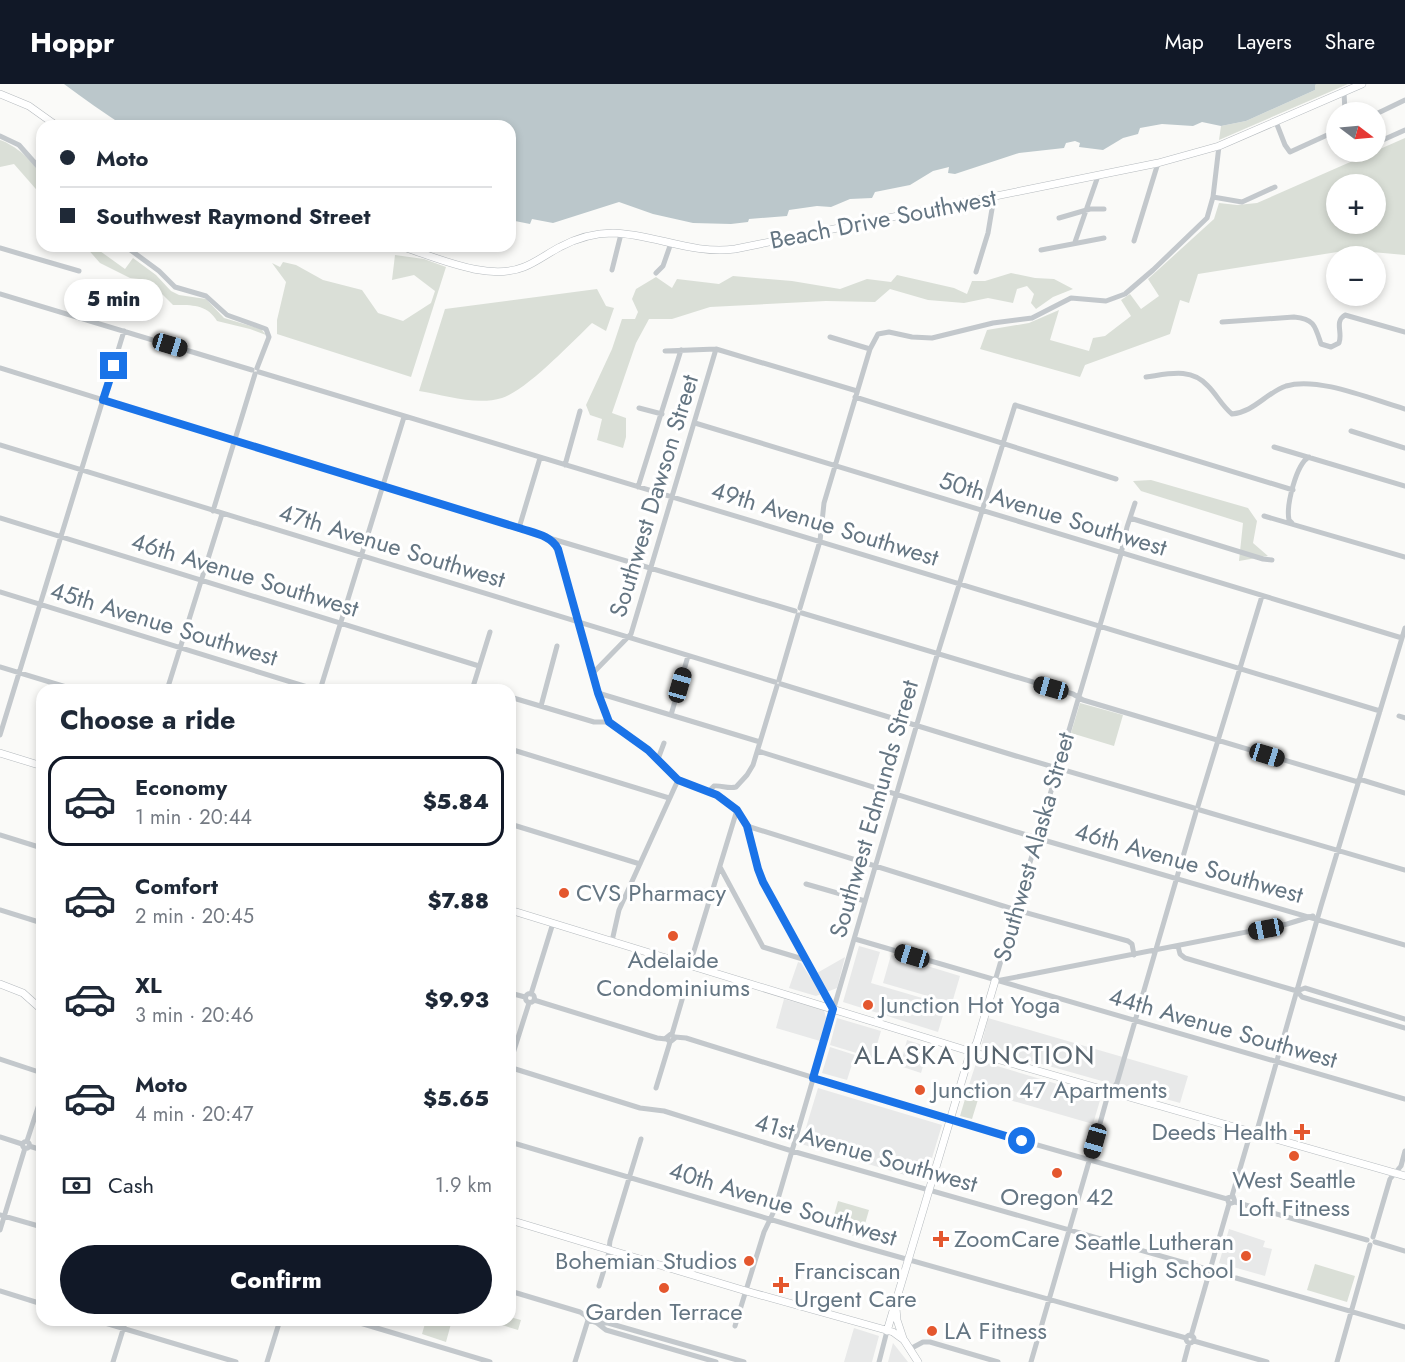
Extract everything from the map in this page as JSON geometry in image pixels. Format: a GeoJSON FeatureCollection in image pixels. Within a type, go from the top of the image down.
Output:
{"type":"FeatureCollection","features":[{"type":"Feature","properties":{"kind":"main road","name":"Beach Drive Southwest"},"geometry":{"type":"LineString","coordinates":[[420,252],[478,270],[497,273],[523,268],[561,246],[593,236],[621,234],[718,251],[735,249],[1158,163],[1219,146],[1362,84]]}},
{"type":"Feature","properties":{"kind":"main road"},"geometry":{"type":"LineString","coordinates":[[0,94],[29,106],[49,120]]}},
{"type":"Feature","properties":{"kind":"main road"},"geometry":{"type":"LineString","coordinates":[[0,753],[36,764]]}},
{"type":"Feature","properties":{"kind":"main road"},"geometry":{"type":"LineString","coordinates":[[516,912],[972,1052],[1405,1176]]}},
{"type":"Feature","properties":{"kind":"main road","name":"Southwest Alaska Street"},"geometry":{"type":"LineString","coordinates":[[888,1330],[950,1120],[995,981]]}},
{"type":"Feature","properties":{"kind":"main road"},"geometry":{"type":"LineString","coordinates":[[0,984],[23,993],[36,1002]]}},
{"type":"Feature","properties":{"kind":"main road"},"geometry":{"type":"LineString","coordinates":[[516,1222],[746,1291],[888,1330],[904,1340]]}},
{"type":"Feature","properties":{"kind":"main road"},"geometry":{"type":"LineString","coordinates":[[897,1294],[897,1320],[904,1340],[918,1362]]}},
{"type":"Feature","properties":{"kind":"street"},"geometry":{"type":"LineString","coordinates":[[1344,92],[1344,102]]}},
{"type":"Feature","properties":{"kind":"street"},"geometry":{"type":"LineString","coordinates":[[1386,109],[1405,100]]}},
{"type":"Feature","properties":{"kind":"street"},"geometry":{"type":"LineString","coordinates":[[1276,123],[1285,146],[1290,152],[1326,136]]}},
{"type":"Feature","properties":{"kind":"street"},"geometry":{"type":"LineString","coordinates":[[1386,139],[1405,130]]}},
{"type":"Feature","properties":{"kind":"street"},"geometry":{"type":"LineString","coordinates":[[0,136],[19,145],[36,164]]}},
{"type":"Feature","properties":{"kind":"street"},"geometry":{"type":"LineString","coordinates":[[709,791],[714,786],[736,787],[750,771],[758,751],[820,541],[822,512],[835,466],[875,338],[881,332],[889,332],[912,338],[932,338],[993,323],[1026,319],[1071,298],[1106,301],[1119,297],[1136,286],[1209,214],[1219,146]]}},
{"type":"Feature","properties":{"kind":"street"},"geometry":{"type":"LineString","coordinates":[[1134,242],[1158,163]]}},
{"type":"Feature","properties":{"kind":"street"},"geometry":{"type":"LineString","coordinates":[[1075,242],[1098,176]]}},
{"type":"Feature","properties":{"kind":"street"},"geometry":{"type":"LineString","coordinates":[[1213,197],[1242,202],[1275,187]]}},
{"type":"Feature","properties":{"kind":"street"},"geometry":{"type":"LineString","coordinates":[[976,272],[988,233],[994,197]]}},
{"type":"Feature","properties":{"kind":"street"},"geometry":{"type":"LineString","coordinates":[[1059,218],[1104,209]]}},
{"type":"Feature","properties":{"kind":"street"},"geometry":{"type":"LineString","coordinates":[[612,270],[621,234]]}},
{"type":"Feature","properties":{"kind":"street"},"geometry":{"type":"LineString","coordinates":[[1041,250],[1104,238]]}},
{"type":"Feature","properties":{"kind":"street"},"geometry":{"type":"LineString","coordinates":[[656,273],[663,266],[671,243]]}},
{"type":"Feature","properties":{"kind":"street"},"geometry":{"type":"LineString","coordinates":[[0,248],[79,271]]}},
{"type":"Feature","properties":{"kind":"street"},"geometry":{"type":"LineString","coordinates":[[133,252],[175,287],[206,296],[227,315],[261,326],[269,334],[213,511]]}},
{"type":"Feature","properties":{"kind":"street","name":"49th Avenue Southwest"},"geometry":{"type":"LineString","coordinates":[[0,294],[1380,711]]}},
{"type":"Feature","properties":{"kind":"street"},"geometry":{"type":"LineString","coordinates":[[1222,322],[1303,318],[1315,326],[1321,344],[1331,347],[1339,343],[1341,335],[1339,324],[1345,315],[1405,332]]}},
{"type":"Feature","properties":{"kind":"street"},"geometry":{"type":"LineString","coordinates":[[0,735],[124,331]]}},
{"type":"Feature","properties":{"kind":"street"},"geometry":{"type":"LineString","coordinates":[[830,337],[870,349]]}},
{"type":"Feature","properties":{"kind":"street"},"geometry":{"type":"LineString","coordinates":[[665,351],[716,349],[1003,442],[1051,460],[1116,479]]}},
{"type":"Feature","properties":{"kind":"street","name":"Southwest Dawson Street"},"geometry":{"type":"LineString","coordinates":[[592,674],[629,637],[716,349]]}},
{"type":"Feature","properties":{"kind":"street"},"geometry":{"type":"LineString","coordinates":[[638,487],[681,350]]}},
{"type":"Feature","properties":{"kind":"street"},"geometry":{"type":"LineString","coordinates":[[0,368],[1083,700],[1405,793]]}},
{"type":"Feature","properties":{"kind":"street"},"geometry":{"type":"LineString","coordinates":[[1146,377],[1178,372],[1191,374],[1208,385],[1224,408],[1232,414],[1244,413],[1285,387],[1302,383],[1330,387],[1405,409]]}},
{"type":"Feature","properties":{"kind":"street","name":"Southwest Edmunds Street"},"geometry":{"type":"LineString","coordinates":[[735,1326],[792,1151],[938,654],[1015,405],[1293,490]]}},
{"type":"Feature","properties":{"kind":"street"},"geometry":{"type":"LineString","coordinates":[[639,408],[662,414]]}},
{"type":"Feature","properties":{"kind":"street"},"geometry":{"type":"LineString","coordinates":[[565,465],[580,411]]}},
{"type":"Feature","properties":{"kind":"street"},"geometry":{"type":"LineString","coordinates":[[321,684],[404,417]]}},
{"type":"Feature","properties":{"kind":"street","name":"50th Avenue Southwest"},"geometry":{"type":"LineString","coordinates":[[695,423],[1402,638]]}},
{"type":"Feature","properties":{"kind":"street"},"geometry":{"type":"LineString","coordinates":[[1351,431],[1405,448]]}},
{"type":"Feature","properties":{"kind":"street","name":"47th Avenue Southwest"},"geometry":{"type":"LineString","coordinates":[[0,445],[1057,769],[1405,870]]}},
{"type":"Feature","properties":{"kind":"street"},"geometry":{"type":"LineString","coordinates":[[1274,447],[1405,486]]}},
{"type":"Feature","properties":{"kind":"street"},"geometry":{"type":"LineString","coordinates":[[1293,524],[1288,515],[1293,490],[1301,464],[1309,457]]}},
{"type":"Feature","properties":{"kind":"street"},"geometry":{"type":"LineString","coordinates":[[519,528],[540,458]]}},
{"type":"Feature","properties":{"kind":"street","name":"Southwest Alaska Street"},"geometry":{"type":"LineString","coordinates":[[995,981],[1135,503]]}},
{"type":"Feature","properties":{"kind":"street"},"geometry":{"type":"LineString","coordinates":[[169,684],[222,514]]}},
{"type":"Feature","properties":{"kind":"street"},"geometry":{"type":"LineString","coordinates":[[1264,516],[1405,558]]}},
{"type":"Feature","properties":{"kind":"street","name":"46th Avenue Southwest"},"geometry":{"type":"LineString","coordinates":[[0,518],[479,666]]}},
{"type":"Feature","properties":{"kind":"street"},"geometry":{"type":"LineString","coordinates":[[1130,518],[1272,560]]}},
{"type":"Feature","properties":{"kind":"street"},"geometry":{"type":"LineString","coordinates":[[549,538],[558,549],[592,674],[609,722]]}},
{"type":"Feature","properties":{"kind":"street","name":"45th Avenue Southwest"},"geometry":{"type":"LineString","coordinates":[[0,592],[300,684]]}},
{"type":"Feature","properties":{"kind":"street"},"geometry":{"type":"LineString","coordinates":[[1031,1362],[1089,1160],[1111,1092],[1117,1083],[1262,596]]}},
{"type":"Feature","properties":{"kind":"street"},"geometry":{"type":"LineString","coordinates":[[1184,1362],[1249,1138],[1258,1125],[1297,991],[1315,918],[1321,906],[1405,628]]}},
{"type":"Feature","properties":{"kind":"street"},"geometry":{"type":"LineString","coordinates":[[474,684],[490,633]]}},
{"type":"Feature","properties":{"kind":"street"},"geometry":{"type":"LineString","coordinates":[[541,706],[557,646]]}},
{"type":"Feature","properties":{"kind":"street"},"geometry":{"type":"LineString","coordinates":[[672,715],[688,656]]}},
{"type":"Feature","properties":{"kind":"street"},"geometry":{"type":"LineString","coordinates":[[0,667],[56,684]]}},
{"type":"Feature","properties":{"kind":"street"},"geometry":{"type":"LineString","coordinates":[[598,693],[760,742]]}},
{"type":"Feature","properties":{"kind":"street"},"geometry":{"type":"LineString","coordinates":[[516,699],[594,722],[609,722],[638,742],[678,780],[722,797],[737,810],[747,826],[763,882],[833,1009]]}},
{"type":"Feature","properties":{"kind":"street"},"geometry":{"type":"LineString","coordinates":[[658,759],[664,743]]}},
{"type":"Feature","properties":{"kind":"street"},"geometry":{"type":"LineString","coordinates":[[516,751],[669,798]]}},
{"type":"Feature","properties":{"kind":"street","name":"46th Avenue Southwest"},"geometry":{"type":"LineString","coordinates":[[758,751],[1038,838],[1405,945]]}},
{"type":"Feature","properties":{"kind":"street"},"geometry":{"type":"LineString","coordinates":[[612,941],[619,910],[678,780]]}},
{"type":"Feature","properties":{"kind":"street"},"geometry":{"type":"LineString","coordinates":[[690,964],[737,810]]}},
{"type":"Feature","properties":{"kind":"street"},"geometry":{"type":"LineString","coordinates":[[516,826],[640,864]]}},
{"type":"Feature","properties":{"kind":"street"},"geometry":{"type":"LineString","coordinates":[[747,826],[1016,910],[1128,942],[1132,944],[1134,955]]}},
{"type":"Feature","properties":{"kind":"street"},"geometry":{"type":"LineString","coordinates":[[0,835],[36,846]]}},
{"type":"Feature","properties":{"kind":"street"},"geometry":{"type":"LineString","coordinates":[[720,867],[763,947],[806,960]]}},
{"type":"Feature","properties":{"kind":"street"},"geometry":{"type":"LineString","coordinates":[[806,884],[865,902]]}},
{"type":"Feature","properties":{"kind":"street"},"geometry":{"type":"LineString","coordinates":[[0,910],[36,921]]}},
{"type":"Feature","properties":{"kind":"street"},"geometry":{"type":"LineString","coordinates":[[995,981],[1315,918]]}},
{"type":"Feature","properties":{"kind":"street"},"geometry":{"type":"LineString","coordinates":[[516,1048],[553,923]]}},
{"type":"Feature","properties":{"kind":"street","name":"44th Avenue Southwest"},"geometry":{"type":"LineString","coordinates":[[855,939],[1405,1099]]}},
{"type":"Feature","properties":{"kind":"street"},"geometry":{"type":"LineString","coordinates":[[1178,946],[1180,954],[1185,958],[1297,991],[1302,997],[1405,1028]]}},
{"type":"Feature","properties":{"kind":"street"},"geometry":{"type":"LineString","coordinates":[[1021,976],[1023,985],[1032,992]]}},
{"type":"Feature","properties":{"kind":"street"},"geometry":{"type":"LineString","coordinates":[[1297,991],[1305,988],[1405,1019]]}},
{"type":"Feature","properties":{"kind":"street"},"geometry":{"type":"LineString","coordinates":[[656,1088],[684,993]]}},
{"type":"Feature","properties":{"kind":"street"},"geometry":{"type":"LineString","coordinates":[[516,994],[657,1038],[686,1038],[950,1120],[1405,1251]]}},
{"type":"Feature","properties":{"kind":"street"},"geometry":{"type":"LineString","coordinates":[[0,1059],[36,1070]]}},
{"type":"Feature","properties":{"kind":"street","name":"41st Avenue Southwest"},"geometry":{"type":"LineString","coordinates":[[516,1068],[640,1108],[664,1111],[792,1151],[1210,1270]]}},
{"type":"Feature","properties":{"kind":"street"},"geometry":{"type":"LineString","coordinates":[[0,1230],[2,1215],[36,1114]]}},
{"type":"Feature","properties":{"kind":"street"},"geometry":{"type":"LineString","coordinates":[[0,1137],[36,1148]]}},
{"type":"Feature","properties":{"kind":"street"},"geometry":{"type":"LineString","coordinates":[[599,1286],[641,1138]]}},
{"type":"Feature","properties":{"kind":"street","name":"40th Avenue Southwest"},"geometry":{"type":"LineString","coordinates":[[516,1144],[908,1260],[1267,1362]]}},
{"type":"Feature","properties":{"kind":"street"},"geometry":{"type":"LineString","coordinates":[[1337,1362],[1389,1179],[1401,1166],[1405,1151]]}},
{"type":"Feature","properties":{"kind":"street"},"geometry":{"type":"LineString","coordinates":[[2,1215],[36,1225]]}},
{"type":"Feature","properties":{"kind":"street"},"geometry":{"type":"LineString","coordinates":[[1236,1278],[1405,1327]]}},
{"type":"Feature","properties":{"kind":"street"},"geometry":{"type":"LineString","coordinates":[[0,1291],[36,1302]]}},
{"type":"Feature","properties":{"kind":"street"},"geometry":{"type":"LineString","coordinates":[[516,1293],[580,1312],[588,1320],[597,1323],[608,1323],[744,1362]]}},
{"type":"Feature","properties":{"kind":"street"},"geometry":{"type":"LineString","coordinates":[[575,1362],[588,1320]]}},
{"type":"Feature","properties":{"kind":"street"},"geometry":{"type":"LineString","coordinates":[[597,1323],[606,1330],[716,1362]]}},
{"type":"Feature","properties":{"kind":"street"},"geometry":{"type":"LineString","coordinates":[[117,1326],[236,1362]]}},
{"type":"Feature","properties":{"kind":"street"},"geometry":{"type":"LineString","coordinates":[[267,1362],[278,1326]]}},
{"type":"Feature","properties":{"kind":"street"},"geometry":{"type":"LineString","coordinates":[[370,1326],[490,1362]]}},
{"type":"Feature","properties":{"kind":"street"},"geometry":{"type":"LineString","coordinates":[[113,1362],[124,1328]]}},
{"type":"Feature","properties":{"kind":"street","name":"Southwest Alaska Street"},"geometry":{"type":"LineString","coordinates":[[879,1362],[888,1330]]}},
{"type":"Feature","properties":{"kind":"street"},"geometry":{"type":"LineString","coordinates":[[910,1349],[923,1342],[930,1342],[998,1362]]}},
{"type":"Feature","properties":{"kind":"shaded area"},"geometry":{"type":"Polygon","coordinates":[[[64,84],[1317,84],[1315,90],[1246,121],[1221,126],[1202,122],[1193,126],[1162,124],[1140,128],[1138,134],[1123,138],[1103,150],[1079,147],[1080,143],[1075,141],[1066,143],[1064,148],[1019,153],[955,174],[948,173],[949,167],[933,171],[910,185],[875,192],[872,198],[850,199],[831,207],[817,206],[789,210],[787,216],[749,219],[748,222],[731,224],[693,223],[653,214],[619,202],[553,223],[532,219],[530,224],[516,221],[516,120],[115,120],[64,84]]]}},
{"type":"Feature","properties":{"kind":"shaded area"},"geometry":{"type":"Polygon","coordinates":[[[1317,84],[1348,84],[1219,140],[1221,126],[1246,121],[1315,90],[1317,84]]]}},
{"type":"Feature","properties":{"kind":"shaded area"},"geometry":{"type":"Polygon","coordinates":[[[1405,138],[1405,255],[1386,253],[1386,246],[1326,246],[1326,254],[1198,274],[1189,303],[1180,300],[1170,334],[1085,365],[1080,377],[980,349],[987,330],[1029,323],[1059,310],[1050,340],[1089,351],[1093,338],[1105,336],[1131,316],[1121,300],[1130,294],[1141,309],[1159,296],[1148,279],[1214,219],[1219,203],[1237,205],[1257,203],[1350,162],[1386,162],[1386,146],[1405,138]]]}},
{"type":"Feature","properties":{"kind":"shaded area"},"geometry":{"type":"Polygon","coordinates":[[[0,140],[18,150],[36,168],[36,189],[14,164],[0,167],[0,140]]]}},
{"type":"Feature","properties":{"kind":"shaded area"},"geometry":{"type":"Polygon","coordinates":[[[90,252],[101,252],[125,269],[133,258],[156,275],[171,291],[179,295],[206,299],[224,318],[261,329],[266,335],[217,321],[203,308],[173,305],[148,280],[130,278],[100,263],[90,252]]]}},
{"type":"Feature","properties":{"kind":"shaded area"},"geometry":{"type":"Polygon","coordinates":[[[395,255],[424,259],[446,267],[411,377],[277,334],[277,320],[286,282],[272,263],[280,267],[283,262],[296,265],[323,280],[362,290],[378,313],[403,321],[431,303],[435,291],[414,275],[392,280],[395,255]]]}},
{"type":"Feature","properties":{"kind":"shaded area"},"geometry":{"type":"Polygon","coordinates":[[[1011,273],[1054,279],[1073,289],[1053,297],[1036,309],[1031,303],[1034,294],[1027,286],[1017,289],[1013,303],[988,298],[964,303],[928,300],[890,289],[875,302],[826,301],[710,307],[672,319],[649,319],[636,343],[612,413],[626,418],[626,437],[623,448],[597,440],[602,419],[590,415],[586,405],[612,349],[622,319],[635,319],[638,312],[632,299],[636,289],[656,277],[672,288],[677,279],[719,284],[733,276],[792,281],[840,289],[867,279],[891,282],[897,275],[954,288],[967,294],[972,281],[985,281],[1011,273]]]}},
{"type":"Feature","properties":{"kind":"shaded area"},"geometry":{"type":"Polygon","coordinates":[[[597,289],[606,306],[614,308],[606,331],[592,323],[549,365],[512,393],[502,398],[482,401],[419,391],[445,309],[597,289]]]}},
{"type":"Feature","properties":{"kind":"shaded area"},"geometry":{"type":"Polygon","coordinates":[[[1151,480],[1248,508],[1257,521],[1253,543],[1268,556],[1239,561],[1243,523],[1141,491],[1133,481],[1151,480]]]}},
{"type":"Feature","properties":{"kind":"shaded area"},"geometry":{"type":"Polygon","coordinates":[[[1080,703],[1123,715],[1114,746],[1071,733],[1080,703]]]}},
{"type":"Feature","properties":{"kind":"shaded area"},"geometry":{"type":"Polygon","coordinates":[[[859,946],[880,952],[871,983],[946,1005],[938,1032],[843,1002],[859,946]]]}},
{"type":"Feature","properties":{"kind":"shaded area"},"geometry":{"type":"Polygon","coordinates":[[[891,955],[960,976],[952,1003],[883,983],[891,955]]]}},
{"type":"Feature","properties":{"kind":"shaded area"},"geometry":{"type":"Polygon","coordinates":[[[845,957],[837,988],[816,996],[789,988],[798,962],[810,977],[845,957]]]}},
{"type":"Feature","properties":{"kind":"shaded area"},"geometry":{"type":"Polygon","coordinates":[[[784,999],[824,1010],[826,1018],[820,1041],[776,1028],[784,999]]]}},
{"type":"Feature","properties":{"kind":"shaded area"},"geometry":{"type":"Polygon","coordinates":[[[837,1018],[881,1031],[873,1058],[830,1045],[837,1018]]]}},
{"type":"Feature","properties":{"kind":"shaded area"},"geometry":{"type":"Polygon","coordinates":[[[988,1018],[1188,1076],[1180,1103],[981,1047],[988,1018]]]}},
{"type":"Feature","properties":{"kind":"shaded area"},"geometry":{"type":"Polygon","coordinates":[[[907,1040],[929,1047],[921,1073],[900,1066],[907,1040]]]}},
{"type":"Feature","properties":{"kind":"shaded area"},"geometry":{"type":"Polygon","coordinates":[[[830,1047],[855,1055],[847,1080],[822,1073],[830,1047]]]}},
{"type":"Feature","properties":{"kind":"shaded area"},"geometry":{"type":"Polygon","coordinates":[[[977,1060],[1101,1097],[1093,1124],[968,1088],[977,1060]]]}},
{"type":"Feature","properties":{"kind":"shaded area"},"geometry":{"type":"Polygon","coordinates":[[[818,1088],[942,1125],[925,1181],[801,1144],[818,1088]]]}},
{"type":"Feature","properties":{"kind":"shaded area"},"geometry":{"type":"Polygon","coordinates":[[[968,1089],[980,1093],[972,1119],[960,1116],[968,1089]]]}},
{"type":"Feature","properties":{"kind":"shaded area"},"geometry":{"type":"Polygon","coordinates":[[[838,1201],[869,1210],[861,1238],[830,1229],[838,1201]]]}},
{"type":"Feature","properties":{"kind":"shaded area","name":"Seattle Lutheran High School"},"geometry":{"type":"Polygon","coordinates":[[[1229,1229],[1265,1241],[1263,1247],[1272,1249],[1265,1276],[1219,1263],[1229,1229]]]}},
{"type":"Feature","properties":{"kind":"shaded area"},"geometry":{"type":"Polygon","coordinates":[[[1315,1264],[1355,1276],[1347,1302],[1307,1290],[1315,1264]]]}},
{"type":"Feature","properties":{"kind":"shaded area"},"geometry":{"type":"Polygon","coordinates":[[[516,1319],[521,1320],[518,1330],[505,1326],[516,1326],[516,1319]]]}},
{"type":"Feature","properties":{"kind":"shaded area"},"geometry":{"type":"Polygon","coordinates":[[[424,1326],[450,1326],[446,1342],[422,1334],[424,1326]]]}},
{"type":"Feature","properties":{"kind":"shaded area"},"geometry":{"type":"Polygon","coordinates":[[[854,1328],[879,1336],[872,1362],[844,1362],[854,1328]]]}},
{"type":"Feature","properties":{"kind":"shaded area"},"geometry":{"type":"Polygon","coordinates":[[[893,1343],[908,1362],[888,1362],[893,1343]]]}},
{"type":"Feature","properties":{"kind":"place","name":"CVS Pharmacy"},"geometry":{"type":"Point","coordinates":[564,893]}},
{"type":"Feature","properties":{"kind":"place","name":"Adelaide Condominiums"},"geometry":{"type":"Point","coordinates":[673,936]}},
{"type":"Feature","properties":{"kind":"place","name":"Junction Hot Yoga"},"geometry":{"type":"Point","coordinates":[868,1005]}},
{"type":"Feature","properties":{"kind":"place","name":"Junction 47 Apartments"},"geometry":{"type":"Point","coordinates":[920,1090]}},
{"type":"Feature","properties":{"kind":"place","name":"Deeds Health"},"geometry":{"type":"Point","coordinates":[1302,1132]}},
{"type":"Feature","properties":{"kind":"place","name":"West Seattle Loft Fitness"},"geometry":{"type":"Point","coordinates":[1294,1156]}},
{"type":"Feature","properties":{"kind":"place","name":"Oregon 42"},"geometry":{"type":"Point","coordinates":[1057,1173]}},
{"type":"Feature","properties":{"kind":"place","name":"ZoomCare"},"geometry":{"type":"Point","coordinates":[941,1239]}},
{"type":"Feature","properties":{"kind":"place","name":"Seattle Lutheran High School"},"geometry":{"type":"Point","coordinates":[1246,1256]}},
{"type":"Feature","properties":{"kind":"place","name":"Bohemian Studios"},"geometry":{"type":"Point","coordinates":[749,1261]}},
{"type":"Feature","properties":{"kind":"place","name":"Franciscan Urgent Care"},"geometry":{"type":"Point","coordinates":[781,1285]}},
{"type":"Feature","properties":{"kind":"place","name":"Garden Terrace"},"geometry":{"type":"Point","coordinates":[664,1288]}},
{"type":"Feature","properties":{"kind":"place","name":"LA Fitness"},"geometry":{"type":"Point","coordinates":[932,1331]}},
{"type":"Feature","properties":{"kind":"district","name":"ALASKA JUNCTION"},"geometry":{"type":"Point","coordinates":[975,1055]}},
{"type":"Feature","properties":{"kind":"route"},"geometry":{"type":"LineString","coordinates":[[114,366],[103,400],[519,528],[549,538],[555,543],[603,711],[609,722],[648,750],[678,780],[722,797],[744,819],[763,882],[833,1009],[813,1078],[1022,1141]]}}]}
